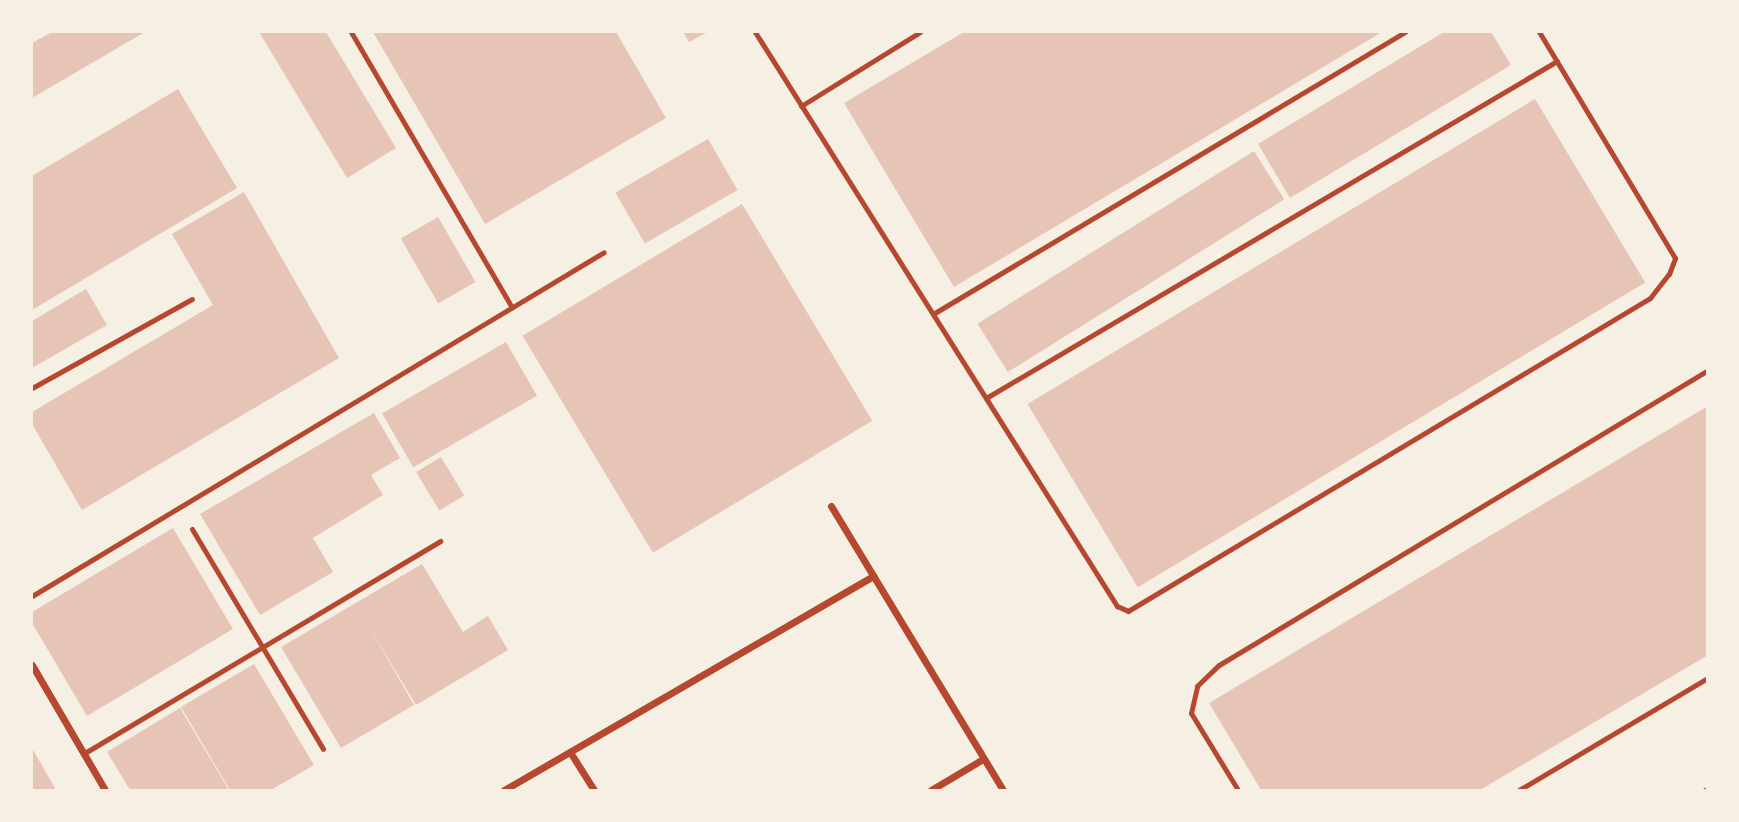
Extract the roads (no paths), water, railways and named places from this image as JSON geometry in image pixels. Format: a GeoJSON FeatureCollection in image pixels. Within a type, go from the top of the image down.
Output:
{"type":"FeatureCollection","features":[{"type":"Feature","properties":{"kind":"street"},"geometry":{"type":"LineString","coordinates":[[831,506],[1003,790]]}},
{"type":"Feature","properties":{"kind":"street"},"geometry":{"type":"LineString","coordinates":[[504,790],[873,576]]}},
{"type":"Feature","properties":{"kind":"street"},"geometry":{"type":"LineString","coordinates":[[32,665],[105,790]]}},
{"type":"Feature","properties":{"kind":"street"},"geometry":{"type":"LineString","coordinates":[[570,752],[594,790]]}},
{"type":"Feature","properties":{"kind":"street"},"geometry":{"type":"LineString","coordinates":[[931,790],[984,759]]}},
{"type":"Feature","properties":{"kind":"lane"},"geometry":{"type":"LineString","coordinates":[[351,32],[512,307]]}},
{"type":"Feature","properties":{"kind":"lane"},"geometry":{"type":"LineString","coordinates":[[755,32],[1117,606],[1128,611],[1650,298],[1669,274],[1675,258],[1539,32]]}},
{"type":"Feature","properties":{"kind":"lane"},"geometry":{"type":"LineString","coordinates":[[802,106],[920,32]]}},
{"type":"Feature","properties":{"kind":"lane"},"geometry":{"type":"LineString","coordinates":[[933,314],[1405,32]]}},
{"type":"Feature","properties":{"kind":"lane"},"geometry":{"type":"LineString","coordinates":[[986,398],[1557,61]]}},
{"type":"Feature","properties":{"kind":"lane"},"geometry":{"type":"LineString","coordinates":[[32,596],[604,252]]}},
{"type":"Feature","properties":{"kind":"lane"},"geometry":{"type":"LineString","coordinates":[[32,387],[192,299]]}},
{"type":"Feature","properties":{"kind":"lane"},"geometry":{"type":"LineString","coordinates":[[1238,790],[1191,713],[1197,687],[1219,665],[1707,370]]}},
{"type":"Feature","properties":{"kind":"lane"},"geometry":{"type":"LineString","coordinates":[[192,529],[323,749]]}},
{"type":"Feature","properties":{"kind":"lane"},"geometry":{"type":"LineString","coordinates":[[83,754],[440,541]]}},
{"type":"Feature","properties":{"kind":"lane"},"geometry":{"type":"LineString","coordinates":[[1519,790],[1707,678]]}}]}
